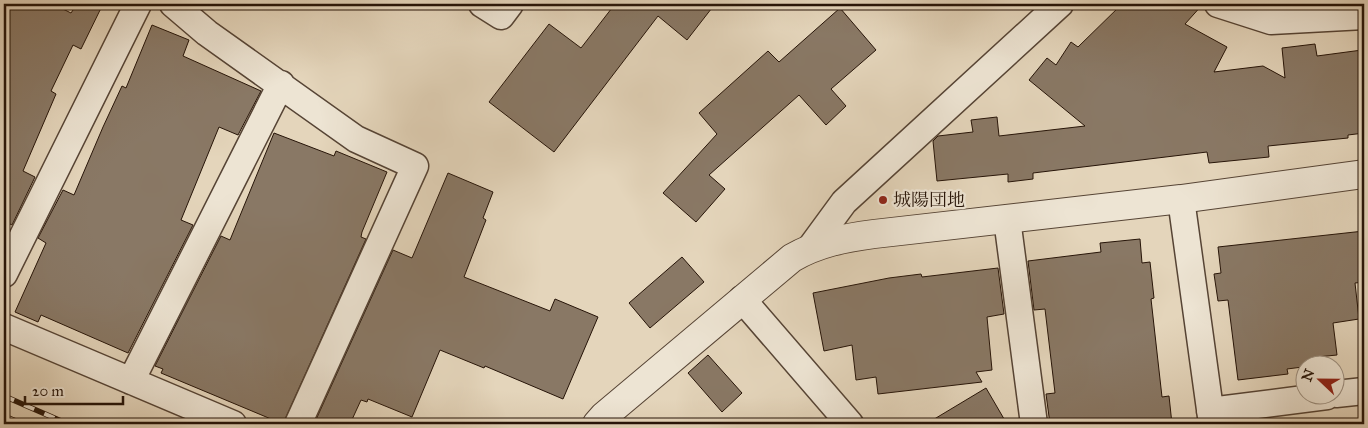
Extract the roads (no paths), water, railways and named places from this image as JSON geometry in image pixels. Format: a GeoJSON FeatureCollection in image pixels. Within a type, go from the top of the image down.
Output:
{"type":"FeatureCollection","features":[{"type":"Feature","properties":{"kind":"street"},"geometry":{"type":"LineString","coordinates":[[4,274],[10,247],[138,4]]}},
{"type":"Feature","properties":{"kind":"street"},"geometry":{"type":"LineString","coordinates":[[173,4],[207,33],[356,139],[415,166],[298,424]]}},
{"type":"Feature","properties":{"kind":"street"},"geometry":{"type":"LineString","coordinates":[[482,4],[501,16],[510,4]]}},
{"type":"Feature","properties":{"kind":"street"},"geometry":{"type":"LineString","coordinates":[[811,247],[844,202],[1060,4]]}},
{"type":"Feature","properties":{"kind":"street"},"geometry":{"type":"LineString","coordinates":[[1218,4],[1271,21],[1364,16]]}},
{"type":"Feature","properties":{"kind":"street"},"geometry":{"type":"LineString","coordinates":[[131,381],[281,84]]}},
{"type":"Feature","properties":{"kind":"street"},"geometry":{"type":"LineString","coordinates":[[598,424],[604,416],[742,299],[792,258],[811,247],[856,236],[1181,199],[1364,174]]}},
{"type":"Feature","properties":{"kind":"street"},"geometry":{"type":"LineString","coordinates":[[1181,199],[1211,418],[1296,402]]}},
{"type":"Feature","properties":{"kind":"street"},"geometry":{"type":"LineString","coordinates":[[1007,219],[1034,424]]}},
{"type":"Feature","properties":{"kind":"street"},"geometry":{"type":"LineString","coordinates":[[742,299],[850,424]]}},
{"type":"Feature","properties":{"kind":"street"},"geometry":{"type":"LineString","coordinates":[[4,327],[233,424]]}},
{"type":"Feature","properties":{"kind":"street"},"geometry":{"type":"LineString","coordinates":[[1346,393],[1364,391]]}},
{"type":"Feature","properties":{"kind":"railway"},"geometry":{"type":"LineString","coordinates":[[4,396],[68,424]]}},
{"type":"Feature","properties":{"kind":"railway"},"geometry":{"type":"LineString","coordinates":[[4,416],[23,424]]}},
{"type":"Feature","properties":{"kind":"place","name":"城陽団地"},"geometry":{"type":"Point","coordinates":[883,200]}}]}
